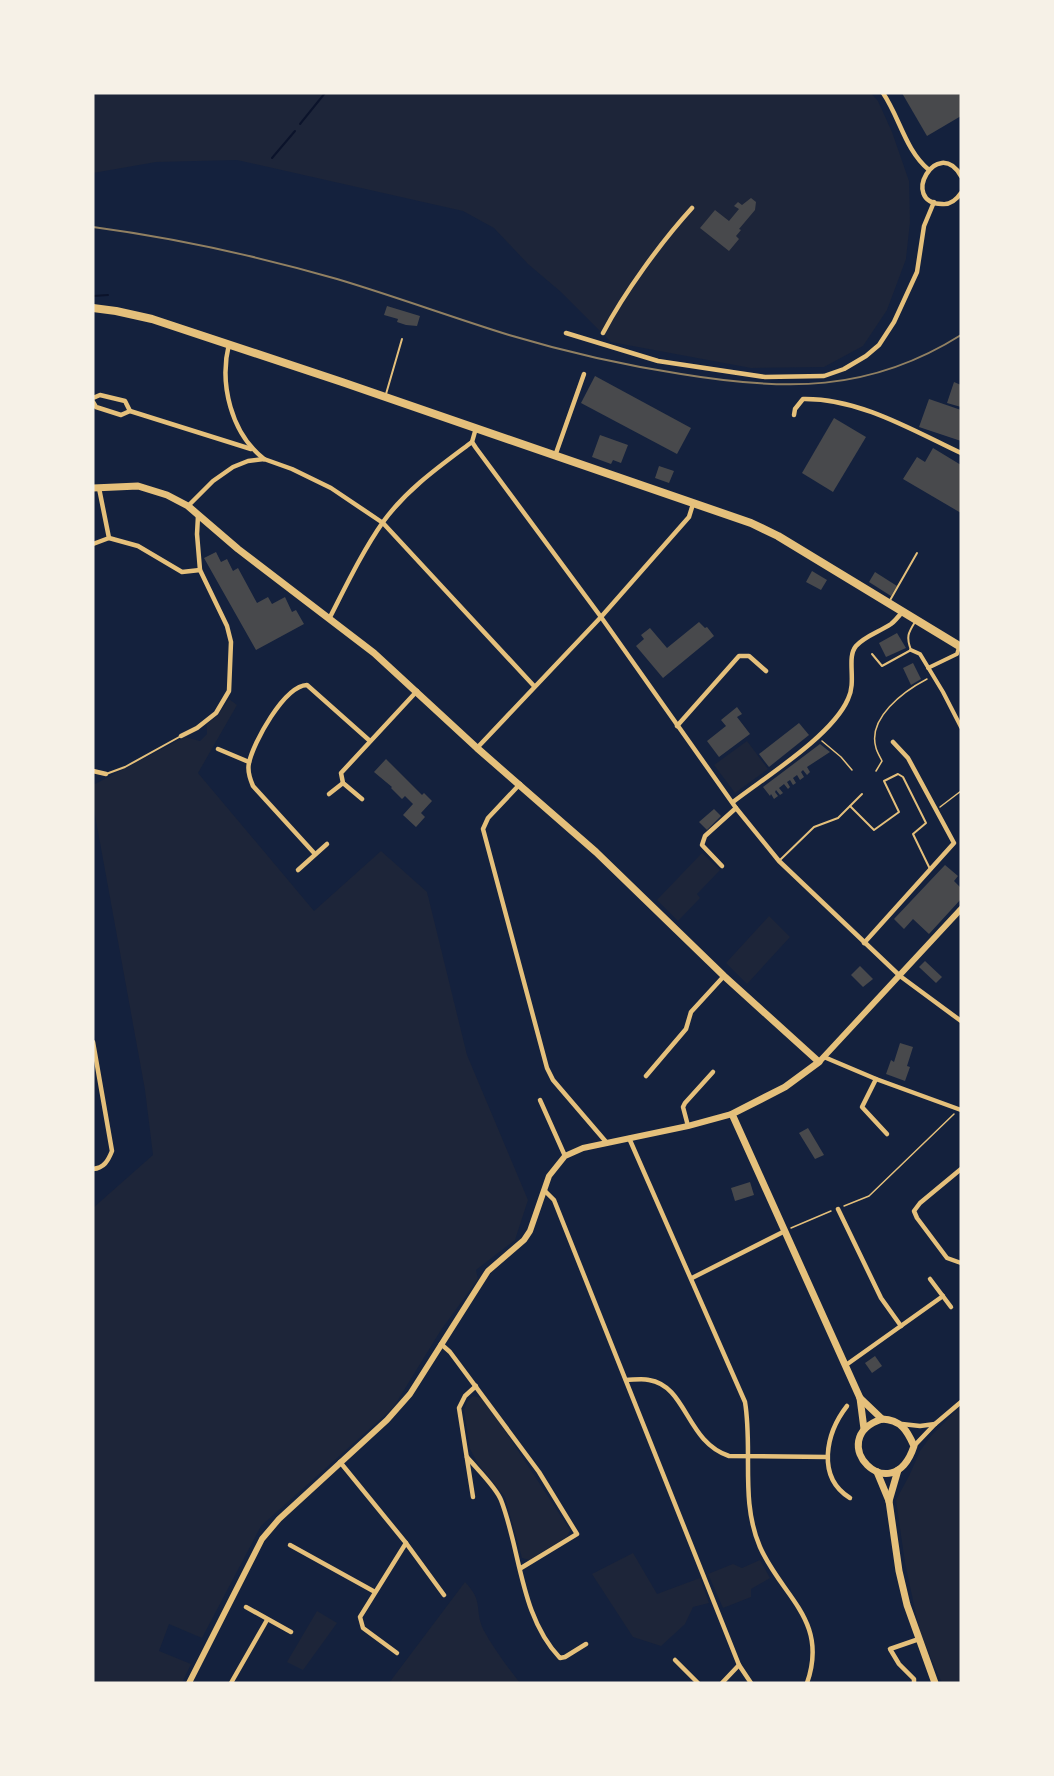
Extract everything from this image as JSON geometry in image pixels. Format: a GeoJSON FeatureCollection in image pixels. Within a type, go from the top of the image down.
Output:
{"type":"FeatureCollection","features":[{"type":"Feature","properties":{"kind":"main road"},"geometry":{"type":"LineString","coordinates":[[93,308],[116,310],[152,319],[229,344],[746,521],[778,536],[960,644]]}},
{"type":"Feature","properties":{"kind":"main road"},"geometry":{"type":"LineString","coordinates":[[96,488],[138,486],[167,495],[188,506],[374,653],[477,748],[596,852],[724,976],[822,1060],[785,1087],[732,1114],[860,1398],[864,1429],[858,1445],[864,1464],[878,1472],[888,1473],[898,1470],[909,1460],[914,1446],[902,1424],[890,1419],[882,1419],[872,1422],[864,1429]]}},
{"type":"Feature","properties":{"kind":"main road"},"geometry":{"type":"LineString","coordinates":[[860,1398],[882,1419]]}},
{"type":"Feature","properties":{"kind":"main road"},"geometry":{"type":"LineString","coordinates":[[890,1501],[898,1470]]}},
{"type":"Feature","properties":{"kind":"main road"},"geometry":{"type":"LineString","coordinates":[[878,1472],[890,1501],[899,1571],[907,1605],[935,1683]]}},
{"type":"Feature","properties":{"kind":"street"},"geometry":{"type":"LineString","coordinates":[[883,93],[897,116],[910,149],[928,170]]}},
{"type":"Feature","properties":{"kind":"street"},"geometry":{"type":"LineString","coordinates":[[961,176],[948,165],[934,166],[925,175],[922,187],[928,199],[945,204],[961,194]]}},
{"type":"Feature","properties":{"kind":"street"},"geometry":{"type":"LineString","coordinates":[[566,333],[658,361],[765,377],[824,376],[844,369],[879,345],[894,322],[917,272],[924,226],[934,202]]}},
{"type":"Feature","properties":{"kind":"street"},"geometry":{"type":"LineString","coordinates":[[603,333],[676,225],[692,208]]}},
{"type":"Feature","properties":{"kind":"street"},"geometry":{"type":"LineString","coordinates":[[229,344],[225,360],[225,378],[229,399],[238,425],[251,449]]}},
{"type":"Feature","properties":{"kind":"street"},"geometry":{"type":"LineString","coordinates":[[555,456],[584,374]]}},
{"type":"Feature","properties":{"kind":"street"},"geometry":{"type":"LineString","coordinates":[[130,411],[125,402],[100,395],[93,400],[96,407],[121,415],[130,411],[251,449],[264,459],[292,469],[331,488],[383,523],[534,686]]}},
{"type":"Feature","properties":{"kind":"street"},"geometry":{"type":"LineString","coordinates":[[794,415],[795,409],[803,399],[838,402],[863,409],[961,453]]}},
{"type":"Feature","properties":{"kind":"street"},"geometry":{"type":"LineString","coordinates":[[329,619],[360,560],[383,523],[418,485],[472,442],[476,428]]}},
{"type":"Feature","properties":{"kind":"street"},"geometry":{"type":"LineString","coordinates":[[472,442],[601,617],[736,808],[779,861],[900,976],[961,1022]]}},
{"type":"Feature","properties":{"kind":"street"},"geometry":{"type":"LineString","coordinates":[[188,506],[213,481],[233,467],[248,461],[264,459]]}},
{"type":"Feature","properties":{"kind":"street"},"geometry":{"type":"LineString","coordinates":[[96,488],[108,538]]}},
{"type":"Feature","properties":{"kind":"street"},"geometry":{"type":"LineString","coordinates":[[477,748],[601,617],[689,516],[693,504]]}},
{"type":"Feature","properties":{"kind":"street"},"geometry":{"type":"LineString","coordinates":[[181,736],[197,728],[216,713],[229,691],[231,642],[227,626],[200,570],[196,534],[198,516]]}},
{"type":"Feature","properties":{"kind":"street"},"geometry":{"type":"LineString","coordinates":[[93,544],[108,538],[138,546],[182,572],[200,570]]}},
{"type":"Feature","properties":{"kind":"street"},"geometry":{"type":"LineString","coordinates":[[733,802],[835,720],[848,699],[853,683],[851,654],[856,646],[893,623],[903,611]]}},
{"type":"Feature","properties":{"kind":"street"},"geometry":{"type":"LineString","coordinates":[[928,668],[957,654],[960,644]]}},
{"type":"Feature","properties":{"kind":"street"},"geometry":{"type":"LineString","coordinates":[[911,650],[920,654],[961,727]]}},
{"type":"Feature","properties":{"kind":"street"},"geometry":{"type":"LineString","coordinates":[[676,726],[739,656],[749,656],[759,668],[766,671]]}},
{"type":"Feature","properties":{"kind":"street"},"geometry":{"type":"LineString","coordinates":[[315,854],[253,786],[250,779],[249,762],[271,716],[302,685],[310,687],[370,741]]}},
{"type":"Feature","properties":{"kind":"street"},"geometry":{"type":"LineString","coordinates":[[362,799],[343,783],[341,773],[417,691]]}},
{"type":"Feature","properties":{"kind":"street"},"geometry":{"type":"LineString","coordinates":[[864,944],[954,843],[908,758],[893,742]]}},
{"type":"Feature","properties":{"kind":"street"},"geometry":{"type":"LineString","coordinates":[[218,749],[249,762]]}},
{"type":"Feature","properties":{"kind":"street"},"geometry":{"type":"LineString","coordinates":[[93,771],[106,774]]}},
{"type":"Feature","properties":{"kind":"street"},"geometry":{"type":"LineString","coordinates":[[329,794],[343,783]]}},
{"type":"Feature","properties":{"kind":"street"},"geometry":{"type":"LineString","coordinates":[[520,784],[488,818],[483,829],[547,1068],[553,1080],[607,1143]]}},
{"type":"Feature","properties":{"kind":"street"},"geometry":{"type":"LineString","coordinates":[[722,866],[702,845],[705,837],[736,808]]}},
{"type":"Feature","properties":{"kind":"street"},"geometry":{"type":"LineString","coordinates":[[298,870],[327,844]]}},
{"type":"Feature","properties":{"kind":"street"},"geometry":{"type":"LineString","coordinates":[[960,1110],[822,1060],[961,909]]}},
{"type":"Feature","properties":{"kind":"street"},"geometry":{"type":"LineString","coordinates":[[646,1076],[686,1029],[691,1012],[724,976]]}},
{"type":"Feature","properties":{"kind":"street"},"geometry":{"type":"LineString","coordinates":[[93,1042],[112,1151],[108,1162],[98,1169],[93,1169]]}},
{"type":"Feature","properties":{"kind":"street"},"geometry":{"type":"LineString","coordinates":[[688,1126],[683,1107],[713,1072]]}},
{"type":"Feature","properties":{"kind":"street"},"geometry":{"type":"LineString","coordinates":[[876,1079],[862,1107],[887,1134]]}},
{"type":"Feature","properties":{"kind":"street"},"geometry":{"type":"LineString","coordinates":[[540,1100],[565,1156]]}},
{"type":"Feature","properties":{"kind":"street"},"geometry":{"type":"LineString","coordinates":[[192,1682],[262,1539],[279,1520],[397,1410],[410,1394],[488,1271],[524,1240],[530,1231],[549,1176],[565,1156],[583,1148],[688,1126],[732,1114]]}},
{"type":"Feature","properties":{"kind":"street"},"geometry":{"type":"LineString","coordinates":[[629,1138],[745,1402],[749,1425],[749,1507],[760,1546],[781,1584],[804,1614],[811,1632],[812,1666],[807,1683]]}},
{"type":"Feature","properties":{"kind":"street"},"geometry":{"type":"LineString","coordinates":[[961,1169],[920,1203],[914,1211],[946,1258],[961,1263]]}},
{"type":"Feature","properties":{"kind":"street"},"geometry":{"type":"LineString","coordinates":[[545,1191],[554,1200],[739,1665],[751,1683]]}},
{"type":"Feature","properties":{"kind":"street"},"geometry":{"type":"LineString","coordinates":[[838,1209],[880,1298],[901,1326]]}},
{"type":"Feature","properties":{"kind":"street"},"geometry":{"type":"LineString","coordinates":[[692,1278],[785,1231]]}},
{"type":"Feature","properties":{"kind":"street"},"geometry":{"type":"LineString","coordinates":[[930,1279],[951,1307]]}},
{"type":"Feature","properties":{"kind":"street"},"geometry":{"type":"LineString","coordinates":[[846,1365],[943,1296]]}},
{"type":"Feature","properties":{"kind":"street"},"geometry":{"type":"LineString","coordinates":[[441,1344],[476,1386],[539,1473],[578,1534],[521,1568]]}},
{"type":"Feature","properties":{"kind":"street"},"geometry":{"type":"LineString","coordinates":[[626,1380],[648,1379],[665,1386],[677,1398],[693,1427],[717,1452],[729,1456],[827,1457]]}},
{"type":"Feature","properties":{"kind":"street"},"geometry":{"type":"LineString","coordinates":[[473,1497],[459,1408],[465,1396],[476,1386]]}},
{"type":"Feature","properties":{"kind":"street"},"geometry":{"type":"LineString","coordinates":[[914,1446],[961,1402]]}},
{"type":"Feature","properties":{"kind":"street"},"geometry":{"type":"LineString","coordinates":[[847,1406],[828,1441],[827,1457],[839,1491],[850,1498]]}},
{"type":"Feature","properties":{"kind":"street"},"geometry":{"type":"LineString","coordinates":[[902,1424],[920,1426],[935,1424]]}},
{"type":"Feature","properties":{"kind":"street"},"geometry":{"type":"LineString","coordinates":[[467,1457],[501,1498],[533,1616],[553,1650],[560,1658],[586,1644]]}},
{"type":"Feature","properties":{"kind":"street"},"geometry":{"type":"LineString","coordinates":[[340,1462],[406,1543],[444,1595]]}},
{"type":"Feature","properties":{"kind":"street"},"geometry":{"type":"LineString","coordinates":[[397,1653],[363,1628],[360,1617],[406,1543]]}},
{"type":"Feature","properties":{"kind":"street"},"geometry":{"type":"LineString","coordinates":[[290,1545],[375,1592]]}},
{"type":"Feature","properties":{"kind":"street"},"geometry":{"type":"LineString","coordinates":[[246,1606],[291,1632]]}},
{"type":"Feature","properties":{"kind":"street"},"geometry":{"type":"LineString","coordinates":[[231,1683],[267,1620]]}},
{"type":"Feature","properties":{"kind":"street"},"geometry":{"type":"LineString","coordinates":[[914,1683],[914,1679],[899,1664],[890,1649],[919,1639]]}},
{"type":"Feature","properties":{"kind":"street"},"geometry":{"type":"LineString","coordinates":[[675,1660],[698,1683]]}},
{"type":"Feature","properties":{"kind":"street"},"geometry":{"type":"LineString","coordinates":[[722,1683],[739,1665]]}},
{"type":"Feature","properties":{"kind":"lane"},"geometry":{"type":"LineString","coordinates":[[385,397],[402,339]]}},
{"type":"Feature","properties":{"kind":"lane"},"geometry":{"type":"LineString","coordinates":[[889,602],[917,553]]}},
{"type":"Feature","properties":{"kind":"lane"},"geometry":{"type":"LineString","coordinates":[[872,654],[882,666],[911,650],[906,639],[916,619]]}},
{"type":"Feature","properties":{"kind":"lane"},"geometry":{"type":"LineString","coordinates":[[106,774],[125,767],[181,736]]}},
{"type":"Feature","properties":{"kind":"lane"},"geometry":{"type":"LineString","coordinates":[[850,806],[874,830],[899,812],[884,781],[898,774],[903,777],[926,823],[913,834],[930,868]]}},
{"type":"Feature","properties":{"kind":"lane"},"geometry":{"type":"LineString","coordinates":[[779,861],[814,827],[838,818],[862,794]]}},
{"type":"Feature","properties":{"kind":"path"},"geometry":{"type":"LineString","coordinates":[[876,771],[882,761],[875,746],[879,720],[907,690],[933,676]]}},
{"type":"Feature","properties":{"kind":"path"},"geometry":{"type":"LineString","coordinates":[[816,737],[828,745],[852,770]]}},
{"type":"Feature","properties":{"kind":"path"},"geometry":{"type":"LineString","coordinates":[[936,810],[961,791]]}},
{"type":"Feature","properties":{"kind":"path"},"geometry":{"type":"LineString","coordinates":[[785,1231],[869,1196],[960,1110]]}},
{"type":"Feature","properties":{"kind":"shaded area"},"geometry":{"type":"Polygon","coordinates":[[[93,93],[871,93],[878,101],[892,132],[909,181],[910,222],[906,259],[887,310],[863,346],[824,367],[751,368],[611,342],[561,292],[528,264],[494,228],[463,211],[237,160],[156,162],[93,173],[93,93]]]}},
{"type":"Feature","properties":{"kind":"shaded area"},"geometry":{"type":"Polygon","coordinates":[[[229,699],[237,705],[198,773],[314,911],[381,851],[427,892],[467,1055],[528,1200],[515,1240],[476,1270],[478,1279],[441,1330],[393,1408],[261,1526],[202,1638],[169,1624],[159,1651],[191,1664],[182,1683],[93,1683],[93,1208],[153,1155],[145,1090],[93,804],[93,785],[185,737],[200,741],[207,734],[207,724],[218,715],[229,699]]]}},
{"type":"Feature","properties":{"kind":"shaded area"},"geometry":{"type":"Polygon","coordinates":[[[747,741],[768,769],[735,793],[714,765],[747,741]]]}},
{"type":"Feature","properties":{"kind":"shaded area"},"geometry":{"type":"Polygon","coordinates":[[[702,853],[720,870],[697,894],[700,898],[678,921],[657,900],[702,853]]]}},
{"type":"Feature","properties":{"kind":"shaded area"},"geometry":{"type":"Polygon","coordinates":[[[769,916],[790,937],[747,984],[726,963],[769,916]]]}},
{"type":"Feature","properties":{"kind":"shaded area"},"geometry":{"type":"Polygon","coordinates":[[[473,1396],[482,1398],[494,1414],[570,1530],[567,1537],[530,1560],[522,1558],[505,1497],[478,1464],[470,1449],[464,1410],[467,1402],[473,1396]]]}},
{"type":"Feature","properties":{"kind":"shaded area"},"geometry":{"type":"Polygon","coordinates":[[[961,1406],[961,1683],[942,1683],[920,1633],[905,1563],[896,1500],[920,1451],[931,1436],[961,1406]]]}},
{"type":"Feature","properties":{"kind":"shaded area"},"geometry":{"type":"Polygon","coordinates":[[[633,1553],[657,1594],[700,1578],[709,1603],[693,1607],[685,1624],[661,1646],[633,1637],[592,1574],[633,1553]]]}},
{"type":"Feature","properties":{"kind":"shaded area"},"geometry":{"type":"Polygon","coordinates":[[[760,1560],[770,1578],[751,1589],[751,1597],[723,1608],[708,1574],[733,1564],[742,1568],[760,1560]]]}},
{"type":"Feature","properties":{"kind":"shaded area"},"geometry":{"type":"Polygon","coordinates":[[[465,1582],[477,1600],[483,1629],[520,1683],[389,1683],[465,1582]]]}},
{"type":"Feature","properties":{"kind":"shaded area"},"geometry":{"type":"Polygon","coordinates":[[[317,1611],[337,1623],[303,1670],[287,1662],[317,1611]]]}},
{"type":"Feature","properties":{"kind":"building"},"geometry":{"type":"Polygon","coordinates":[[[902,93],[961,93],[961,116],[927,136],[902,93]]]}},
{"type":"Feature","properties":{"kind":"building"},"geometry":{"type":"Polygon","coordinates":[[[751,198],[756,202],[755,210],[739,229],[741,230],[736,236],[739,239],[729,251],[700,228],[715,210],[729,221],[739,209],[734,206],[738,202],[742,205],[751,198]]]}},
{"type":"Feature","properties":{"kind":"building"},"geometry":{"type":"Polygon","coordinates":[[[387,306],[420,316],[417,326],[397,322],[398,319],[384,315],[387,306]]]}},
{"type":"Feature","properties":{"kind":"building"},"geometry":{"type":"Polygon","coordinates":[[[595,376],[691,428],[677,454],[581,403],[595,376]]]}},
{"type":"Feature","properties":{"kind":"building"},"geometry":{"type":"Polygon","coordinates":[[[954,382],[961,385],[961,407],[947,403],[954,382]]]}},
{"type":"Feature","properties":{"kind":"building"},"geometry":{"type":"Polygon","coordinates":[[[929,399],[961,410],[961,441],[919,427],[929,399]]]}},
{"type":"Feature","properties":{"kind":"building"},"geometry":{"type":"Polygon","coordinates":[[[834,418],[866,437],[833,492],[802,473],[834,418]]]}},
{"type":"Feature","properties":{"kind":"building"},"geometry":{"type":"Polygon","coordinates":[[[600,435],[628,445],[621,463],[613,460],[611,464],[592,457],[600,435]]]}},
{"type":"Feature","properties":{"kind":"building"},"geometry":{"type":"Polygon","coordinates":[[[933,448],[961,465],[961,513],[903,479],[917,457],[925,462],[933,448]]]}},
{"type":"Feature","properties":{"kind":"building"},"geometry":{"type":"Polygon","coordinates":[[[659,466],[674,471],[669,483],[655,478],[659,466]]]}},
{"type":"Feature","properties":{"kind":"building"},"geometry":{"type":"Polygon","coordinates":[[[216,552],[221,562],[227,559],[233,571],[238,568],[257,603],[268,597],[272,604],[285,597],[292,612],[296,610],[304,624],[256,650],[204,558],[216,552]]]}},
{"type":"Feature","properties":{"kind":"building"},"geometry":{"type":"Polygon","coordinates":[[[812,571],[827,580],[821,590],[806,582],[812,571]]]}},
{"type":"Feature","properties":{"kind":"building"},"geometry":{"type":"Polygon","coordinates":[[[875,572],[897,586],[891,596],[869,582],[875,572]]]}},
{"type":"Feature","properties":{"kind":"building"},"geometry":{"type":"Polygon","coordinates":[[[699,622],[705,628],[707,627],[714,636],[663,678],[636,646],[644,639],[641,635],[650,628],[667,648],[699,622]]]}},
{"type":"Feature","properties":{"kind":"building"},"geometry":{"type":"Polygon","coordinates":[[[897,633],[906,648],[886,657],[879,643],[897,633]]]}},
{"type":"Feature","properties":{"kind":"building"},"geometry":{"type":"Polygon","coordinates":[[[913,663],[921,679],[911,685],[903,668],[913,663]]]}},
{"type":"Feature","properties":{"kind":"building"},"geometry":{"type":"Polygon","coordinates":[[[737,707],[742,714],[737,717],[750,734],[719,757],[707,741],[726,726],[721,720],[737,707]]]}},
{"type":"Feature","properties":{"kind":"building"},"geometry":{"type":"Polygon","coordinates":[[[799,723],[809,735],[769,767],[759,754],[799,723]]]}},
{"type":"Feature","properties":{"kind":"building"},"geometry":{"type":"Polygon","coordinates":[[[820,744],[830,752],[807,767],[810,772],[807,775],[803,770],[801,772],[804,777],[800,780],[797,775],[793,778],[796,783],[793,785],[790,780],[787,782],[790,787],[788,789],[784,784],[779,788],[783,793],[780,795],[776,790],[778,796],[774,799],[771,794],[770,796],[763,787],[820,744]]]}},
{"type":"Feature","properties":{"kind":"building"},"geometry":{"type":"Polygon","coordinates":[[[386,759],[422,795],[424,793],[432,801],[421,813],[425,817],[416,827],[403,815],[413,804],[405,796],[402,799],[374,772],[386,759]]]}},
{"type":"Feature","properties":{"kind":"building"},"geometry":{"type":"Polygon","coordinates":[[[714,809],[721,816],[707,830],[699,822],[714,809]]]}},
{"type":"Feature","properties":{"kind":"building"},"geometry":{"type":"Polygon","coordinates":[[[945,865],[958,876],[954,881],[961,888],[961,899],[929,934],[913,919],[904,929],[894,919],[945,865]]]}},
{"type":"Feature","properties":{"kind":"building"},"geometry":{"type":"Polygon","coordinates":[[[925,961],[942,977],[936,983],[919,967],[925,961]]]}},
{"type":"Feature","properties":{"kind":"building"},"geometry":{"type":"Polygon","coordinates":[[[860,966],[873,979],[863,987],[851,975],[860,966]]]}},
{"type":"Feature","properties":{"kind":"building"},"geometry":{"type":"Polygon","coordinates":[[[900,1043],[913,1047],[905,1081],[886,1074],[891,1060],[894,1062],[900,1043]]]}},
{"type":"Feature","properties":{"kind":"building"},"geometry":{"type":"Polygon","coordinates":[[[808,1128],[824,1155],[815,1159],[799,1133],[808,1128]]]}},
{"type":"Feature","properties":{"kind":"building"},"geometry":{"type":"Polygon","coordinates":[[[750,1182],[754,1195],[735,1201],[731,1188],[750,1182]]]}},
{"type":"Feature","properties":{"kind":"building"},"geometry":{"type":"Polygon","coordinates":[[[875,1356],[882,1366],[872,1373],[865,1363],[875,1356]]]}},
{"type":"Feature","properties":{"kind":"waterway"},"geometry":{"type":"LineString","coordinates":[[300,124],[325,93]]}},
{"type":"Feature","properties":{"kind":"waterway"},"geometry":{"type":"LineString","coordinates":[[272,158],[295,131]]}},
{"type":"Feature","properties":{"kind":"waterway"},"geometry":{"type":"LineString","coordinates":[[93,296],[108,295]]}},
{"type":"Feature","properties":{"kind":"railway"},"geometry":{"type":"LineString","coordinates":[[93,227],[185,242],[277,263],[337,279],[552,347],[595,358],[719,380],[791,384],[825,383],[859,377],[893,368],[927,354],[961,335]]}}]}
